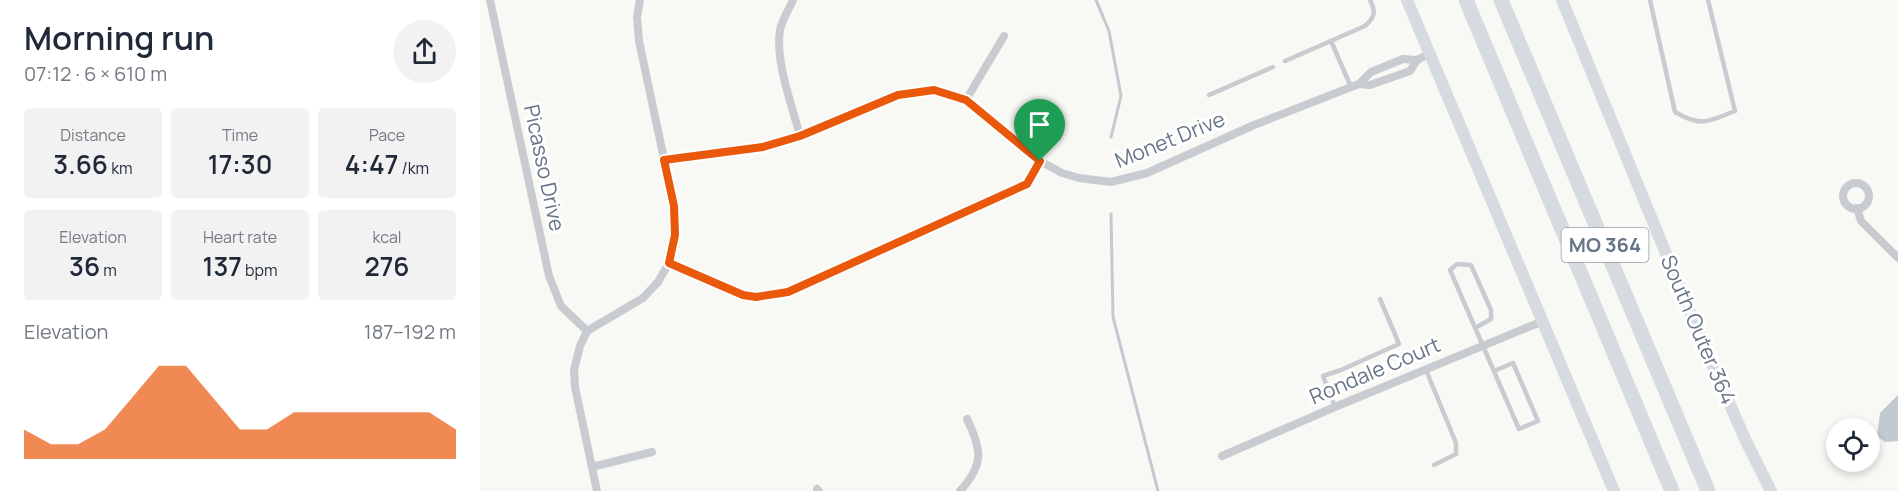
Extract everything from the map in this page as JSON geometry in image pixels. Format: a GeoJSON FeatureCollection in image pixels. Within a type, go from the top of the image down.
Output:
{"type":"FeatureCollection","features":[{"type":"Feature","properties":{"kind":"highway","name":"MO 364"},"geometry":{"type":"LineString","coordinates":[[1466,0],[1672,491]]}},
{"type":"Feature","properties":{"kind":"highway","name":"MO 364"},"geometry":{"type":"LineString","coordinates":[[1501,0],[1708,491]]}},
{"type":"Feature","properties":{"kind":"main road"},"geometry":{"type":"LineString","coordinates":[[1407,0],[1614,491]]}},
{"type":"Feature","properties":{"kind":"main road","name":"South Outer 364"},"geometry":{"type":"LineString","coordinates":[[1562,0],[1699,334],[1745,439],[1772,491]]}},
{"type":"Feature","properties":{"kind":"street","name":"Picasso Drive"},"geometry":{"type":"LineString","coordinates":[[490,0],[549,276],[561,306],[587,331]]}},
{"type":"Feature","properties":{"kind":"street"},"geometry":{"type":"LineString","coordinates":[[597,491],[575,387],[574,370],[580,346],[587,331],[643,298],[658,282],[669,263],[675,235],[664,160],[639,41],[637,17],[640,0]]}},
{"type":"Feature","properties":{"kind":"street"},"geometry":{"type":"LineString","coordinates":[[793,0],[780,29],[780,47],[800,136]]}},
{"type":"Feature","properties":{"kind":"street"},"geometry":{"type":"LineString","coordinates":[[966,100],[1004,36]]}},
{"type":"Feature","properties":{"kind":"street","name":"Monet Drive"},"geometry":{"type":"LineString","coordinates":[[1355,86],[1371,72],[1403,59],[1417,60],[1429,54]]}},
{"type":"Feature","properties":{"kind":"street","name":"Monet Drive"},"geometry":{"type":"LineString","coordinates":[[664,160],[763,147],[800,136],[898,95],[934,90],[966,100],[1040,161],[1069,175],[1111,182],[1147,173],[1254,125],[1355,86],[1370,85],[1410,72],[1417,60]]}},
{"type":"Feature","properties":{"kind":"street"},"geometry":{"type":"LineString","coordinates":[[669,263],[743,295],[756,297],[788,292],[1027,184],[1040,161]]}},
{"type":"Feature","properties":{"kind":"street"},"geometry":{"type":"LineString","coordinates":[[1857,208],[1861,221],[1898,258]]}},
{"type":"Feature","properties":{"kind":"street","name":"Rondale Court"},"geometry":{"type":"LineString","coordinates":[[1222,456],[1543,321]]}},
{"type":"Feature","properties":{"kind":"street"},"geometry":{"type":"LineString","coordinates":[[960,491],[973,476],[980,458],[976,438],[967,419]]}},
{"type":"Feature","properties":{"kind":"street"},"geometry":{"type":"LineString","coordinates":[[592,467],[652,452]]}},
{"type":"Feature","properties":{"kind":"lane"},"geometry":{"type":"LineString","coordinates":[[1285,61],[1365,26],[1372,20],[1375,11],[1371,0]]}},
{"type":"Feature","properties":{"kind":"lane"},"geometry":{"type":"LineString","coordinates":[[1650,0],[1675,112],[1687,120],[1703,123],[1735,111],[1708,0]]}},
{"type":"Feature","properties":{"kind":"lane"},"geometry":{"type":"LineString","coordinates":[[1331,41],[1355,86]]}},
{"type":"Feature","properties":{"kind":"lane"},"geometry":{"type":"LineString","coordinates":[[1209,95],[1273,67]]}},
{"type":"Feature","properties":{"kind":"lane"},"geometry":{"type":"LineString","coordinates":[[1475,328],[1491,320],[1491,310],[1471,265],[1457,264],[1450,270],[1475,328],[1519,429],[1538,421],[1513,363],[1494,371]]}},
{"type":"Feature","properties":{"kind":"lane"},"geometry":{"type":"LineString","coordinates":[[1335,407],[1323,376],[1399,344],[1380,299]]}},
{"type":"Feature","properties":{"kind":"lane"},"geometry":{"type":"LineString","coordinates":[[1426,370],[1456,443],[1456,454],[1434,465]]}},
{"type":"Feature","properties":{"kind":"shaded area"},"geometry":{"type":"Polygon","coordinates":[[[1898,395],[1898,441],[1885,442],[1880,438],[1880,413],[1898,395]]]}},
{"type":"Feature","properties":{"kind":"waterway"},"geometry":{"type":"LineString","coordinates":[[1096,0],[1109,31],[1121,96],[1111,137]]}},
{"type":"Feature","properties":{"kind":"waterway"},"geometry":{"type":"LineString","coordinates":[[1111,214],[1113,317],[1158,491]]}},
{"type":"Feature","properties":{"kind":"route"},"geometry":{"type":"LineString","coordinates":[[934,90],[966,100],[1040,161],[1027,184],[788,292],[756,297],[743,295],[669,263],[675,235],[674,206],[664,160],[763,147],[800,136],[898,95],[934,90]]}}]}
